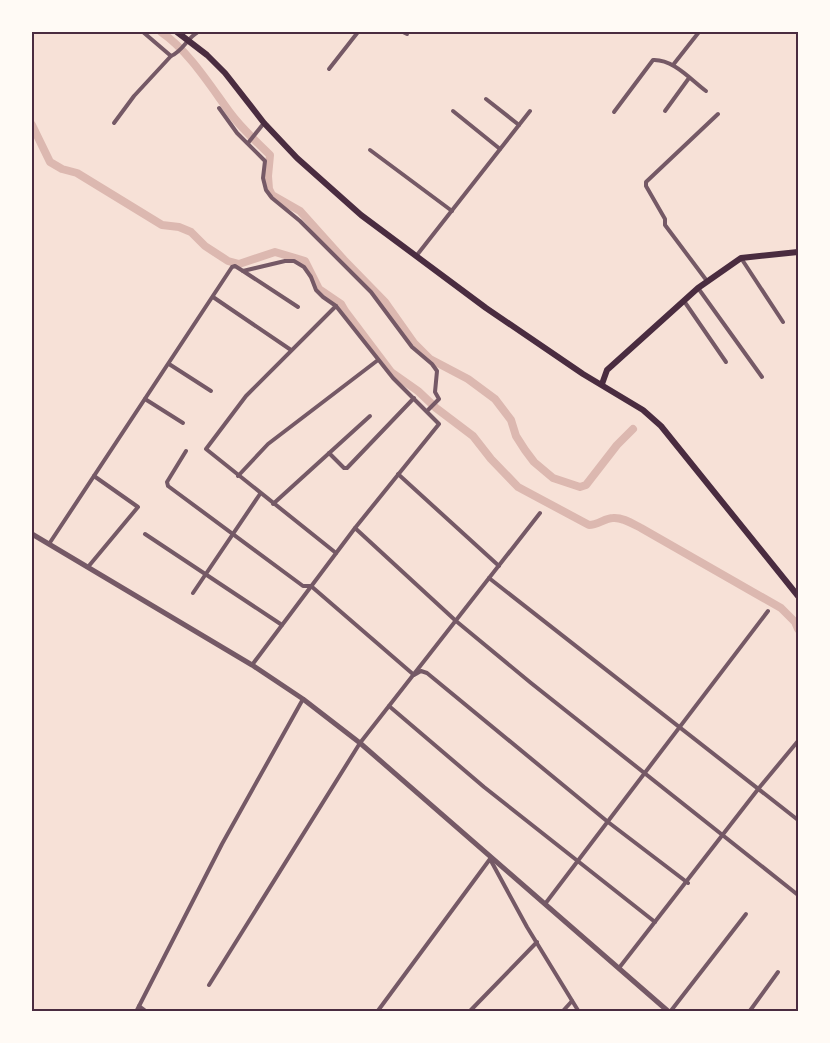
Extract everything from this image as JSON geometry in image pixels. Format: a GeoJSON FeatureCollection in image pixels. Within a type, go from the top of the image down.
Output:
{"type":"FeatureCollection","features":[{"type":"Feature","properties":{"kind":"main road"},"geometry":{"type":"LineString","coordinates":[[177,32],[185,43],[207,55],[225,73],[264,123],[297,158],[345,201],[486,308],[583,374],[643,410],[662,426],[798,596]]}},
{"type":"Feature","properties":{"kind":"main road"},"geometry":{"type":"LineString","coordinates":[[602,384],[607,370],[698,288],[741,258],[798,252]]}},
{"type":"Feature","properties":{"kind":"street"},"geometry":{"type":"LineString","coordinates":[[143,32],[173,55]]}},
{"type":"Feature","properties":{"kind":"street"},"geometry":{"type":"LineString","coordinates":[[114,123],[134,96],[198,32]]}},
{"type":"Feature","properties":{"kind":"street"},"geometry":{"type":"LineString","coordinates":[[329,69],[358,32]]}},
{"type":"Feature","properties":{"kind":"street"},"geometry":{"type":"LineString","coordinates":[[673,65],[699,32]]}},
{"type":"Feature","properties":{"kind":"street"},"geometry":{"type":"LineString","coordinates":[[614,112],[653,60],[673,65],[706,91]]}},
{"type":"Feature","properties":{"kind":"street"},"geometry":{"type":"LineString","coordinates":[[665,111],[690,78]]}},
{"type":"Feature","properties":{"kind":"street"},"geometry":{"type":"LineString","coordinates":[[486,99],[519,125]]}},
{"type":"Feature","properties":{"kind":"street"},"geometry":{"type":"LineString","coordinates":[[219,108],[237,133],[265,160],[263,178],[266,190],[272,198],[300,221],[371,292],[412,347],[437,371],[435,392],[439,399],[428,411]]}},
{"type":"Feature","properties":{"kind":"street"},"geometry":{"type":"LineString","coordinates":[[453,111],[500,150]]}},
{"type":"Feature","properties":{"kind":"street"},"geometry":{"type":"LineString","coordinates":[[417,255],[530,111]]}},
{"type":"Feature","properties":{"kind":"street"},"geometry":{"type":"LineString","coordinates":[[707,281],[665,225],[665,219],[646,186],[646,182],[718,114]]}},
{"type":"Feature","properties":{"kind":"street"},"geometry":{"type":"LineString","coordinates":[[248,143],[264,123]]}},
{"type":"Feature","properties":{"kind":"street"},"geometry":{"type":"LineString","coordinates":[[370,150],[452,211]]}},
{"type":"Feature","properties":{"kind":"street"},"geometry":{"type":"LineString","coordinates":[[741,258],[783,322]]}},
{"type":"Feature","properties":{"kind":"street"},"geometry":{"type":"LineString","coordinates":[[243,271],[274,262],[294,261],[304,267],[312,277],[316,290],[336,306],[393,378],[439,424],[355,528],[252,665]]}},
{"type":"Feature","properties":{"kind":"street"},"geometry":{"type":"LineString","coordinates":[[49,544],[233,265],[298,307]]}},
{"type":"Feature","properties":{"kind":"street"},"geometry":{"type":"LineString","coordinates":[[698,288],[762,378]]}},
{"type":"Feature","properties":{"kind":"street"},"geometry":{"type":"LineString","coordinates":[[213,297],[291,350]]}},
{"type":"Feature","properties":{"kind":"street"},"geometry":{"type":"LineString","coordinates":[[684,302],[726,362]]}},
{"type":"Feature","properties":{"kind":"street"},"geometry":{"type":"LineString","coordinates":[[336,306],[246,396],[207,447],[207,451],[336,553]]}},
{"type":"Feature","properties":{"kind":"street"},"geometry":{"type":"LineString","coordinates":[[238,476],[268,444],[378,360]]}},
{"type":"Feature","properties":{"kind":"street"},"geometry":{"type":"LineString","coordinates":[[169,364],[211,391]]}},
{"type":"Feature","properties":{"kind":"street"},"geometry":{"type":"LineString","coordinates":[[329,453],[344,468],[347,468],[414,398]]}},
{"type":"Feature","properties":{"kind":"street"},"geometry":{"type":"LineString","coordinates":[[145,399],[183,423]]}},
{"type":"Feature","properties":{"kind":"street"},"geometry":{"type":"LineString","coordinates":[[273,504],[370,416]]}},
{"type":"Feature","properties":{"kind":"street"},"geometry":{"type":"LineString","coordinates":[[186,451],[166,484],[303,586],[311,586],[414,675]]}},
{"type":"Feature","properties":{"kind":"street"},"geometry":{"type":"LineString","coordinates":[[398,474],[499,566]]}},
{"type":"Feature","properties":{"kind":"street"},"geometry":{"type":"LineString","coordinates":[[88,567],[138,507],[94,476]]}},
{"type":"Feature","properties":{"kind":"street"},"geometry":{"type":"LineString","coordinates":[[193,592],[260,494]]}},
{"type":"Feature","properties":{"kind":"street"},"geometry":{"type":"LineString","coordinates":[[209,985],[360,743],[540,513]]}},
{"type":"Feature","properties":{"kind":"street"},"geometry":{"type":"LineString","coordinates":[[355,528],[456,621],[798,895]]}},
{"type":"Feature","properties":{"kind":"street"},"geometry":{"type":"LineString","coordinates":[[32,534],[252,665],[303,699],[360,743],[669,1011],[746,914]]}},
{"type":"Feature","properties":{"kind":"street"},"geometry":{"type":"LineString","coordinates":[[145,534],[282,625]]}},
{"type":"Feature","properties":{"kind":"street"},"geometry":{"type":"LineString","coordinates":[[489,578],[798,820]]}},
{"type":"Feature","properties":{"kind":"street"},"geometry":{"type":"LineString","coordinates":[[545,904],[768,611]]}},
{"type":"Feature","properties":{"kind":"street"},"geometry":{"type":"LineString","coordinates":[[414,675],[421,671],[427,673],[608,822],[688,883]]}},
{"type":"Feature","properties":{"kind":"street"},"geometry":{"type":"LineString","coordinates":[[136,1011],[222,844],[303,699]]}},
{"type":"Feature","properties":{"kind":"street"},"geometry":{"type":"LineString","coordinates":[[389,706],[484,787],[655,922]]}},
{"type":"Feature","properties":{"kind":"street"},"geometry":{"type":"LineString","coordinates":[[619,968],[798,741]]}},
{"type":"Feature","properties":{"kind":"street"},"geometry":{"type":"LineString","coordinates":[[490,858],[579,1011]]}},
{"type":"Feature","properties":{"kind":"street"},"geometry":{"type":"LineString","coordinates":[[376,1011],[490,858]]}},
{"type":"Feature","properties":{"kind":"street"},"geometry":{"type":"LineString","coordinates":[[469,1011],[537,942]]}},
{"type":"Feature","properties":{"kind":"street"},"geometry":{"type":"LineString","coordinates":[[749,1011],[778,972]]}},
{"type":"Feature","properties":{"kind":"street"},"geometry":{"type":"LineString","coordinates":[[562,1011],[572,1001]]}},
{"type":"Feature","properties":{"kind":"street"},"geometry":{"type":"LineString","coordinates":[[139,1006],[147,1011]]}},
{"type":"Feature","properties":{"kind":"waterway"},"geometry":{"type":"LineString","coordinates":[[161,32],[190,59],[235,120],[270,155],[268,176],[272,195],[300,211],[385,302],[414,343],[430,359],[468,379],[495,399],[511,420],[516,436],[525,450],[534,462],[553,478],[580,487],[586,485],[617,445],[633,429]]}},
{"type":"Feature","properties":{"kind":"waterway"},"geometry":{"type":"LineString","coordinates":[[32,125],[50,162],[62,169],[77,173],[162,225],[179,227],[191,232],[205,246],[228,261],[239,264],[275,252],[305,261],[319,289],[341,304],[391,372],[473,436],[518,487],[589,525],[613,518],[631,523],[781,608],[795,622],[798,629]]}}]}
